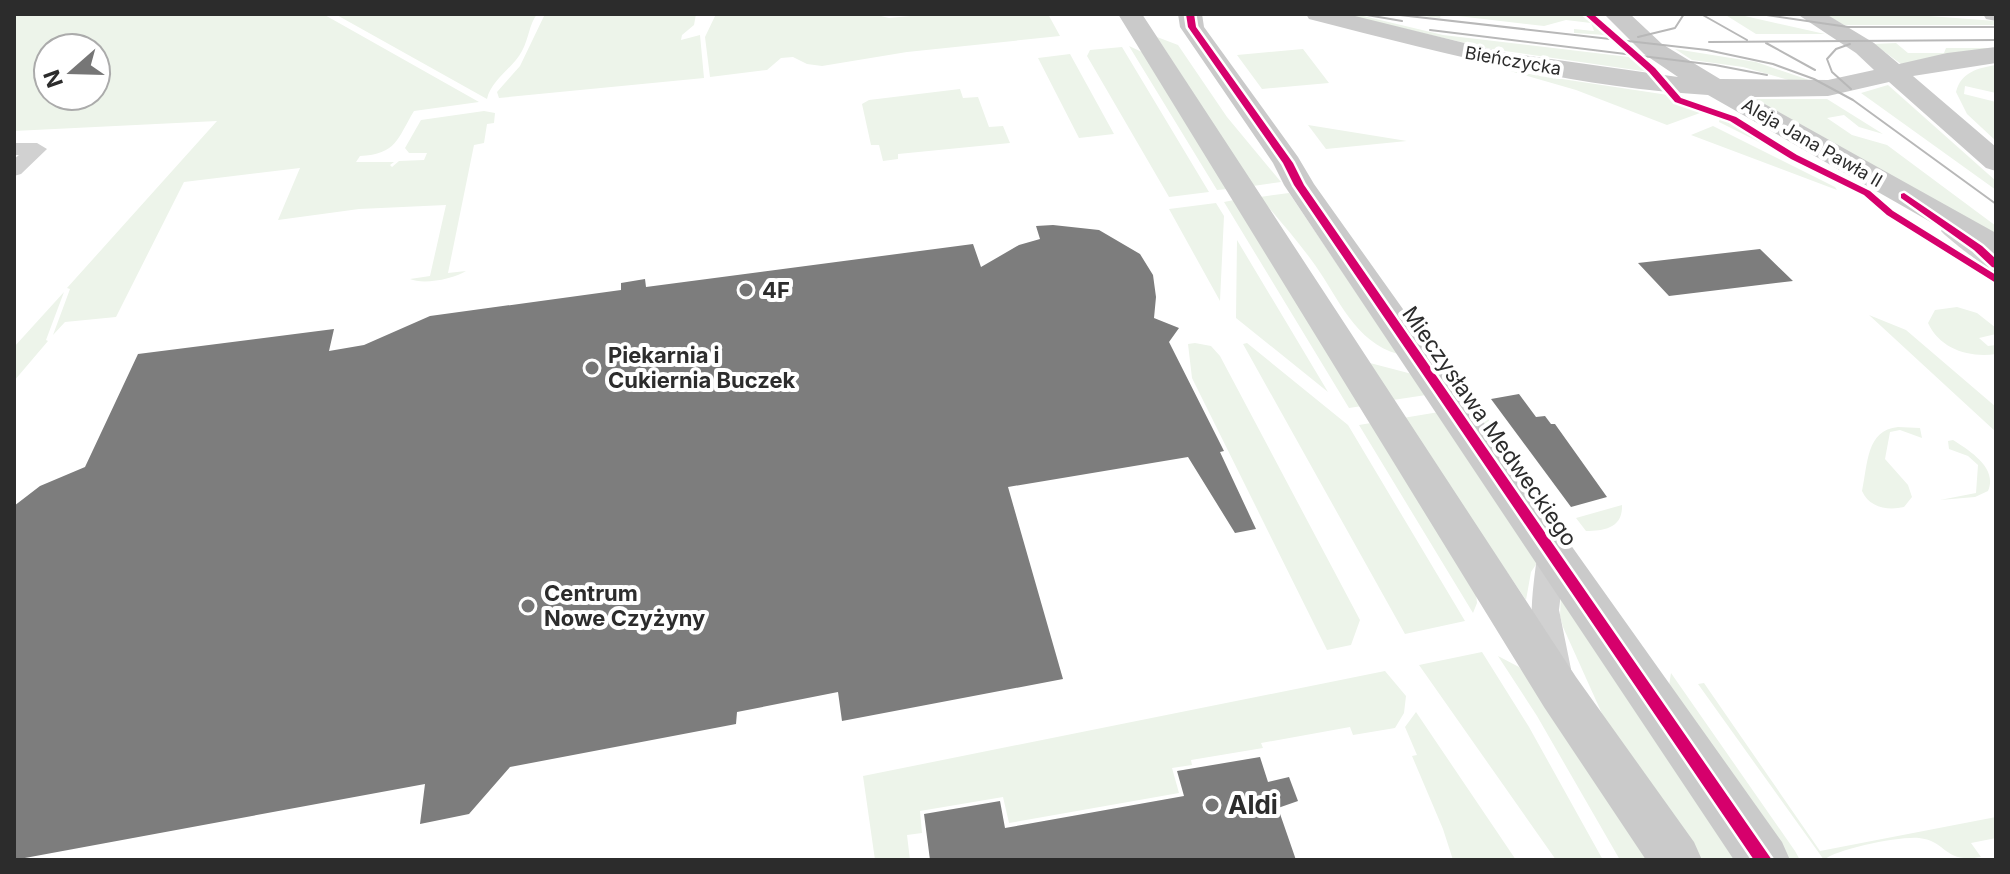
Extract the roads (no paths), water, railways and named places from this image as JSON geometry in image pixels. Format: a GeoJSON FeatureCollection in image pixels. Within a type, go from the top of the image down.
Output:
{"type":"FeatureCollection","features":[{"type":"Feature","properties":{"kind":"street","name":"Mieczysława Medweckiego"},"geometry":{"type":"LineString","coordinates":[[1130,14],[1560,692],[1676,860]]}},
{"type":"Feature","properties":{"kind":"street","name":"Mieczysława Medweckiego"},"geometry":{"type":"LineString","coordinates":[[1190,14],[1192,27],[1288,163],[1299,185],[1764,860]]}},
{"type":"Feature","properties":{"kind":"street","name":"Bieńczycka"},"geometry":{"type":"LineString","coordinates":[[1318,14],[1482,57],[1663,84],[1813,90],[1947,61],[1995,55]]}},
{"type":"Feature","properties":{"kind":"street","name":"Aleja Jana Pawła II"},"geometry":{"type":"LineString","coordinates":[[1616,14],[1660,54],[1713,87],[1996,246]]}},
{"type":"Feature","properties":{"kind":"street"},"geometry":{"type":"LineString","coordinates":[[1809,14],[1851,38],[1996,162]]}},
{"type":"Feature","properties":{"kind":"street"},"geometry":{"type":"LineString","coordinates":[[1971,140],[1950,98],[1948,86],[1958,73],[1995,55]]}},
{"type":"Feature","properties":{"kind":"street"},"geometry":{"type":"LineString","coordinates":[[1663,84],[1809,141]]}},
{"type":"Feature","properties":{"kind":"street"},"geometry":{"type":"LineString","coordinates":[[14,149],[37,149],[14,170]]}},
{"type":"Feature","properties":{"kind":"street"},"geometry":{"type":"LineString","coordinates":[[1904,196],[1938,223],[1978,248],[1996,265]]}},
{"type":"Feature","properties":{"kind":"street"},"geometry":{"type":"LineString","coordinates":[[1319,312],[1351,340],[1374,354],[1404,364],[1422,363]]}},
{"type":"Feature","properties":{"kind":"street","name":"Mieczysława Medweckiego"},"geometry":{"type":"LineString","coordinates":[[1552,550],[1544,610],[1560,692]]}},
{"type":"Feature","properties":{"kind":"tram line"},"geometry":{"type":"LineString","coordinates":[[1391,14],[1707,50],[1773,64],[1814,79],[1853,100],[1996,204]]}},
{"type":"Feature","properties":{"kind":"tram line"},"geometry":{"type":"LineString","coordinates":[[1638,37],[1675,28],[1684,14]]}},
{"type":"Feature","properties":{"kind":"tram line"},"geometry":{"type":"LineString","coordinates":[[1701,14],[1747,40]]}},
{"type":"Feature","properties":{"kind":"tram line"},"geometry":{"type":"LineString","coordinates":[[1760,14],[1848,27],[1996,27]]}},
{"type":"Feature","properties":{"kind":"tram line"},"geometry":{"type":"LineString","coordinates":[[1367,15],[1402,21]]}},
{"type":"Feature","properties":{"kind":"tram line"},"geometry":{"type":"LineString","coordinates":[[1430,30],[1715,65],[1767,75]]}},
{"type":"Feature","properties":{"kind":"tram line"},"geometry":{"type":"LineString","coordinates":[[1709,42],[1996,40]]}},
{"type":"Feature","properties":{"kind":"tram line"},"geometry":{"type":"LineString","coordinates":[[1766,43],[1815,70]]}},
{"type":"Feature","properties":{"kind":"tram line"},"geometry":{"type":"LineString","coordinates":[[1850,44],[1836,49],[1827,59],[1832,72],[1851,89]]}},
{"type":"Feature","properties":{"kind":"place","name":"4F"},"geometry":{"type":"Point","coordinates":[746,290]}},
{"type":"Feature","properties":{"kind":"place","name":"Piekarnia i Cukiernia Buczek"},"geometry":{"type":"Point","coordinates":[592,368]}},
{"type":"Feature","properties":{"kind":"place","name":"Centrum Nowe Czyżyny"},"geometry":{"type":"Point","coordinates":[528,606]}},
{"type":"Feature","properties":{"kind":"place","name":"Aldi"},"geometry":{"type":"Point","coordinates":[1212,805]}}]}
